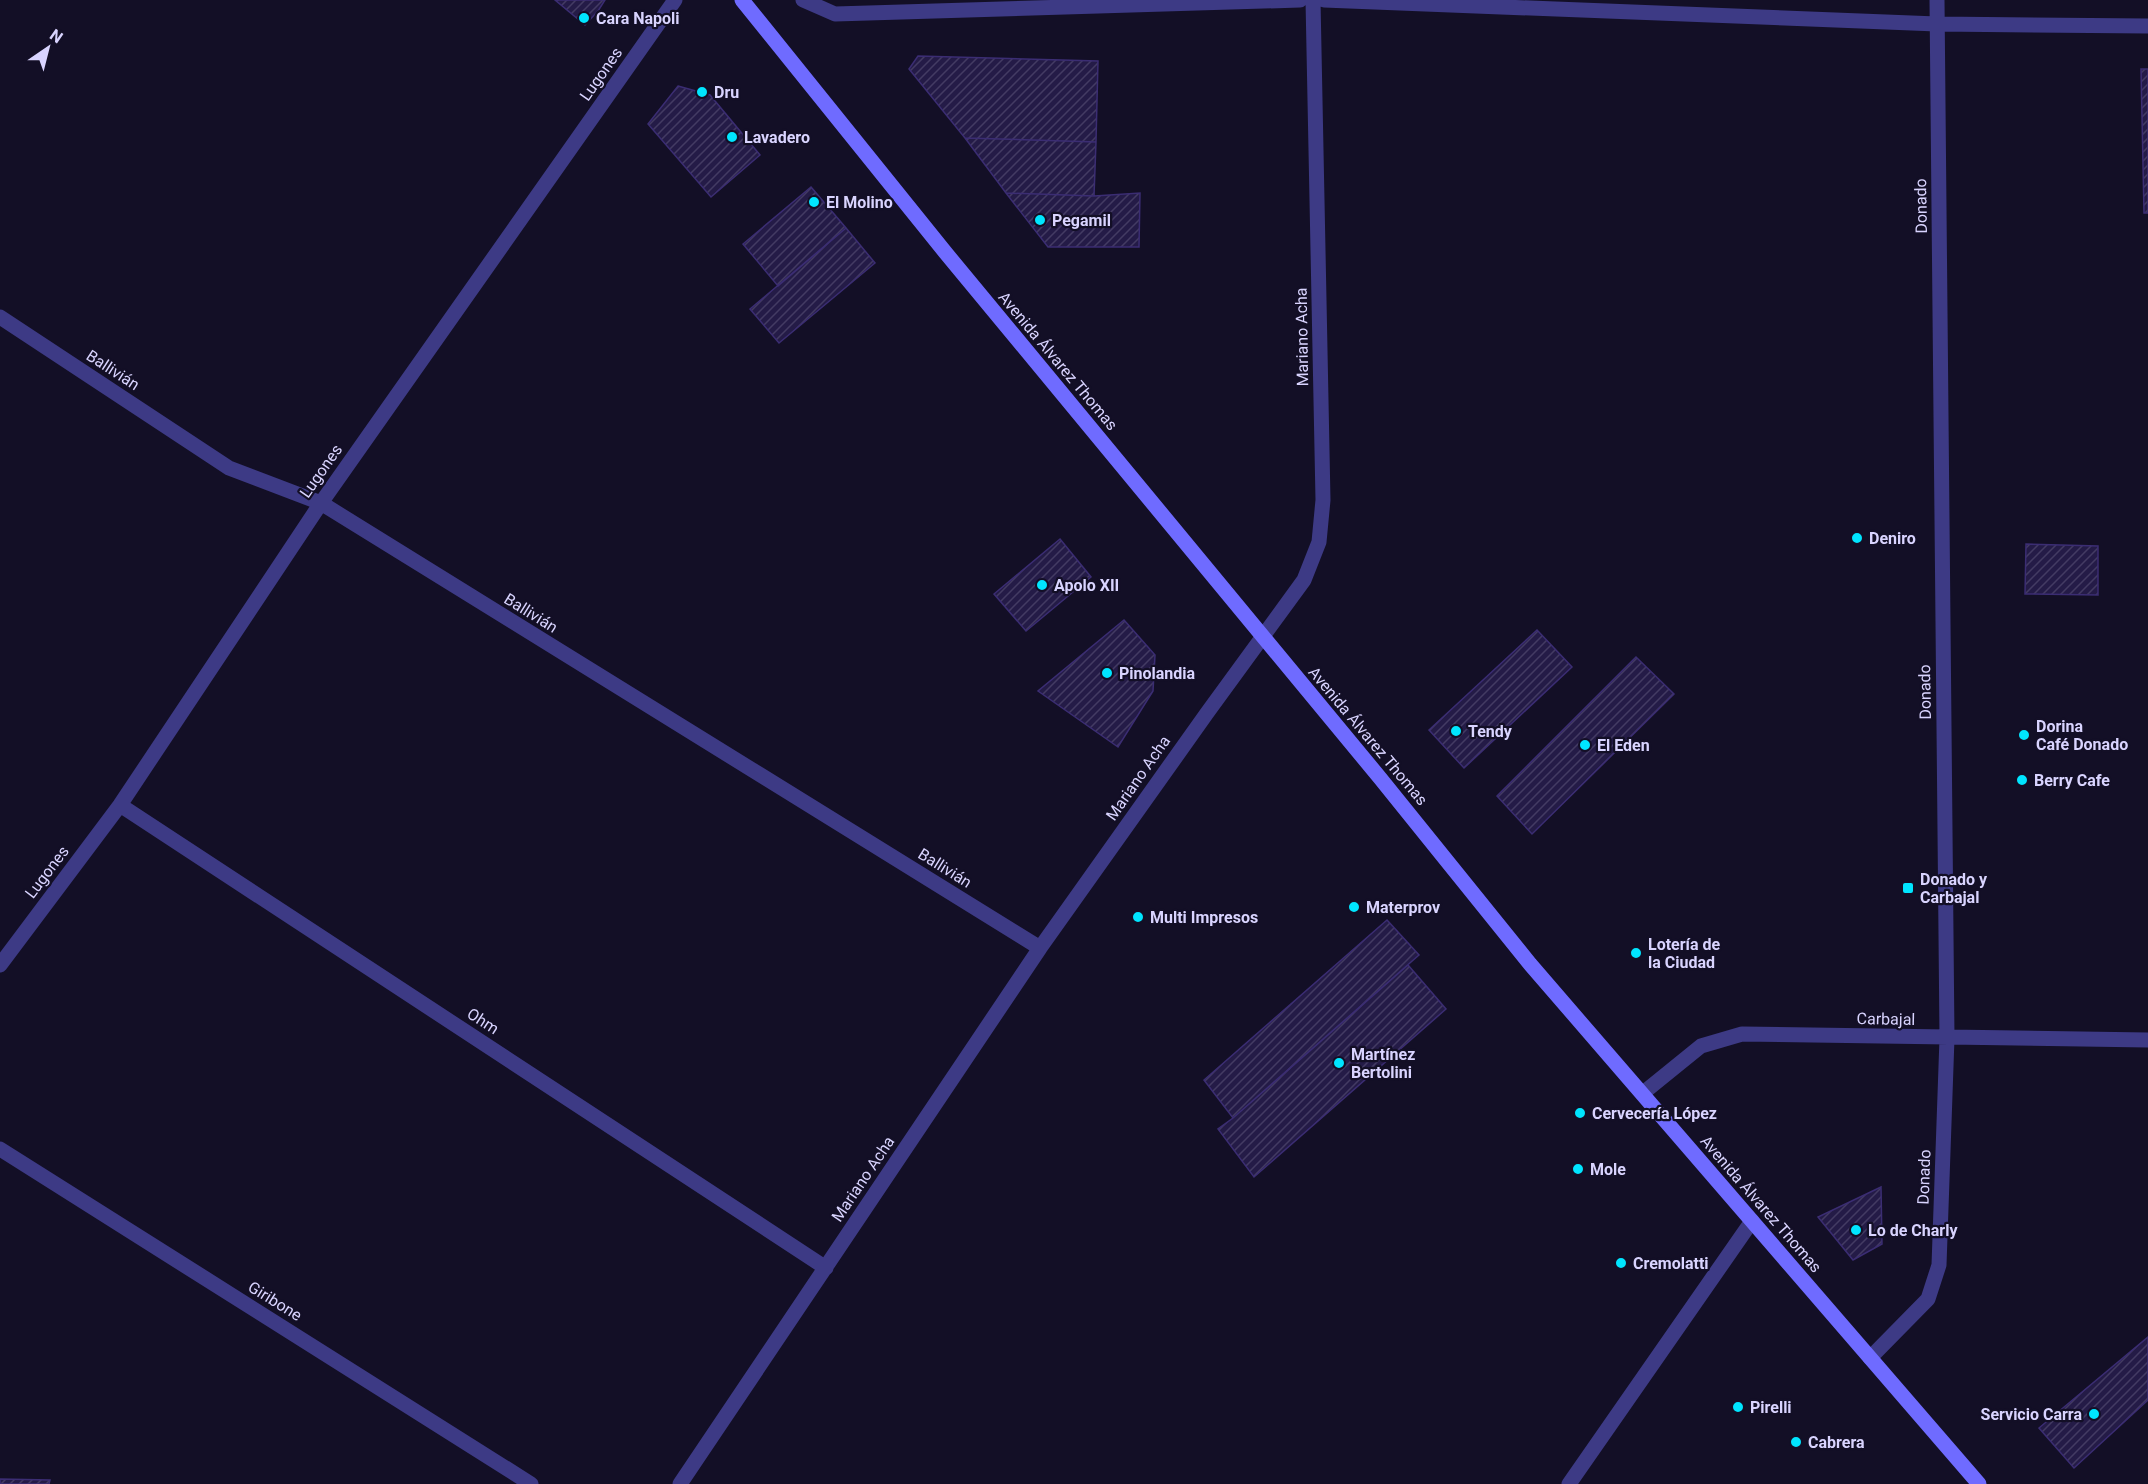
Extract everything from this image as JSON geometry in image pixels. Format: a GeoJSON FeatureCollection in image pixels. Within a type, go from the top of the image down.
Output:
{"type":"FeatureCollection","features":[{"type":"Feature","properties":{"kind":"main road","name":"Avenida Álvarez Thomas"},"geometry":{"type":"LineString","coordinates":[[742,0],[945,252],[1530,964],[1979,1484]]}},
{"type":"Feature","properties":{"kind":"street","name":"Lugones"},"geometry":{"type":"LineString","coordinates":[[0,965],[120,805],[321,503],[675,0]]}},
{"type":"Feature","properties":{"kind":"street"},"geometry":{"type":"LineString","coordinates":[[803,0],[835,14],[1300,0]]}},
{"type":"Feature","properties":{"kind":"street","name":"Mariano Acha"},"geometry":{"type":"LineString","coordinates":[[680,1484],[1040,948],[1304,580],[1319,542],[1322,510],[1314,0]]}},
{"type":"Feature","properties":{"kind":"street"},"geometry":{"type":"LineString","coordinates":[[1324,0],[1937,24],[2148,26]]}},
{"type":"Feature","properties":{"kind":"street","name":"Donado"},"geometry":{"type":"LineString","coordinates":[[1870,1358],[1928,1299],[1939,1265],[1947,1038],[1937,0]]}},
{"type":"Feature","properties":{"kind":"street","name":"Ballivián"},"geometry":{"type":"LineString","coordinates":[[0,317],[229,468],[321,503],[1040,948]]}},
{"type":"Feature","properties":{"kind":"street","name":"Ohm"},"geometry":{"type":"LineString","coordinates":[[120,805],[826,1268]]}},
{"type":"Feature","properties":{"kind":"street","name":"Carbajal"},"geometry":{"type":"LineString","coordinates":[[1642,1094],[1701,1046],[1742,1035],[2148,1040]]}},
{"type":"Feature","properties":{"kind":"street","name":"Giribone"},"geometry":{"type":"LineString","coordinates":[[0,1149],[531,1484]]}},
{"type":"Feature","properties":{"kind":"street"},"geometry":{"type":"LineString","coordinates":[[1569,1484],[1752,1221]]}},
{"type":"Feature","properties":{"kind":"building","name":"Cara Napoli"},"geometry":{"type":"Polygon","coordinates":[[[555,0],[605,0],[585,25],[555,0]]]}},
{"type":"Feature","properties":{"kind":"building"},"geometry":{"type":"Polygon","coordinates":[[[918,56],[1098,61],[1096,142],[965,138],[909,69],[918,56]]]}},
{"type":"Feature","properties":{"kind":"building"},"geometry":{"type":"Polygon","coordinates":[[[2141,69],[2148,69],[2148,213],[2144,213],[2141,69]]]}},
{"type":"Feature","properties":{"kind":"building"},"geometry":{"type":"Polygon","coordinates":[[[678,86],[710,95],[760,155],[711,197],[648,124],[678,86]]]}},
{"type":"Feature","properties":{"kind":"building"},"geometry":{"type":"Polygon","coordinates":[[[965,138],[1096,142],[1094,196],[1006,193],[965,138]]]}},
{"type":"Feature","properties":{"kind":"building"},"geometry":{"type":"Polygon","coordinates":[[[811,187],[846,228],[778,286],[743,244],[811,187]]]}},
{"type":"Feature","properties":{"kind":"building"},"geometry":{"type":"Polygon","coordinates":[[[1006,193],[1094,196],[1140,193],[1139,247],[1048,247],[1006,193]]]}},
{"type":"Feature","properties":{"kind":"building"},"geometry":{"type":"Polygon","coordinates":[[[846,228],[875,263],[779,343],[750,309],[846,228]]]}},
{"type":"Feature","properties":{"kind":"building","name":"Apolo XII"},"geometry":{"type":"Polygon","coordinates":[[[1060,539],[1091,577],[1026,631],[994,594],[1060,539]]]}},
{"type":"Feature","properties":{"kind":"building"},"geometry":{"type":"Polygon","coordinates":[[[2026,544],[2098,546],[2098,595],[2025,594],[2026,544]]]}},
{"type":"Feature","properties":{"kind":"building","name":"Pinolandia"},"geometry":{"type":"Polygon","coordinates":[[[1124,620],[1155,655],[1153,691],[1118,747],[1038,691],[1124,620]]]}},
{"type":"Feature","properties":{"kind":"building"},"geometry":{"type":"Polygon","coordinates":[[[1537,630],[1572,667],[1464,768],[1429,730],[1537,630]]]}},
{"type":"Feature","properties":{"kind":"building","name":"El Eden"},"geometry":{"type":"Polygon","coordinates":[[[1636,657],[1674,694],[1532,834],[1497,796],[1636,657]]]}},
{"type":"Feature","properties":{"kind":"building"},"geometry":{"type":"Polygon","coordinates":[[[1387,920],[1419,955],[1233,1118],[1204,1080],[1387,920]]]}},
{"type":"Feature","properties":{"kind":"building","name":"Martínez Bertolini"},"geometry":{"type":"Polygon","coordinates":[[[1408,965],[1446,1009],[1254,1177],[1218,1129],[1408,965]]]}},
{"type":"Feature","properties":{"kind":"building","name":"Lo de Charly"},"geometry":{"type":"Polygon","coordinates":[[[1881,1187],[1882,1244],[1853,1260],[1818,1217],[1881,1187]]]}},
{"type":"Feature","properties":{"kind":"building","name":"Servicio Carra"},"geometry":{"type":"Polygon","coordinates":[[[2148,1337],[2148,1400],[2074,1468],[2039,1428],[2148,1337]]]}},
{"type":"Feature","properties":{"kind":"building"},"geometry":{"type":"Polygon","coordinates":[[[0,1479],[50,1480],[49,1484],[0,1484],[0,1479]]]}},
{"type":"Feature","properties":{"kind":"place","name":"Cara Napoli"},"geometry":{"type":"Point","coordinates":[584,18]}},
{"type":"Feature","properties":{"kind":"place","name":"Dru"},"geometry":{"type":"Point","coordinates":[702,92]}},
{"type":"Feature","properties":{"kind":"place","name":"Lavadero"},"geometry":{"type":"Point","coordinates":[732,137]}},
{"type":"Feature","properties":{"kind":"place","name":"El Molino"},"geometry":{"type":"Point","coordinates":[814,202]}},
{"type":"Feature","properties":{"kind":"place","name":"Pegamil"},"geometry":{"type":"Point","coordinates":[1040,220]}},
{"type":"Feature","properties":{"kind":"place","name":"Deniro"},"geometry":{"type":"Point","coordinates":[1857,538]}},
{"type":"Feature","properties":{"kind":"place","name":"Apolo XII"},"geometry":{"type":"Point","coordinates":[1042,585]}},
{"type":"Feature","properties":{"kind":"place","name":"Pinolandia"},"geometry":{"type":"Point","coordinates":[1107,673]}},
{"type":"Feature","properties":{"kind":"place","name":"Tendy"},"geometry":{"type":"Point","coordinates":[1456,731]}},
{"type":"Feature","properties":{"kind":"place","name":"Dorina Café Donado"},"geometry":{"type":"Point","coordinates":[2024,735]}},
{"type":"Feature","properties":{"kind":"place","name":"El Eden"},"geometry":{"type":"Point","coordinates":[1585,745]}},
{"type":"Feature","properties":{"kind":"place","name":"Berry Cafe"},"geometry":{"type":"Point","coordinates":[2022,780]}},
{"type":"Feature","properties":{"kind":"place","name":"Donado y Carbajal"},"geometry":{"type":"Point","coordinates":[1908,888]}},
{"type":"Feature","properties":{"kind":"place","name":"Materprov"},"geometry":{"type":"Point","coordinates":[1354,907]}},
{"type":"Feature","properties":{"kind":"place","name":"Multi Impresos"},"geometry":{"type":"Point","coordinates":[1138,917]}},
{"type":"Feature","properties":{"kind":"place","name":"Lotería de la Ciudad"},"geometry":{"type":"Point","coordinates":[1636,953]}},
{"type":"Feature","properties":{"kind":"place","name":"Martínez Bertolini"},"geometry":{"type":"Point","coordinates":[1339,1063]}},
{"type":"Feature","properties":{"kind":"place","name":"Cervecería López"},"geometry":{"type":"Point","coordinates":[1580,1113]}},
{"type":"Feature","properties":{"kind":"place","name":"Mole"},"geometry":{"type":"Point","coordinates":[1578,1169]}},
{"type":"Feature","properties":{"kind":"place","name":"Lo de Charly"},"geometry":{"type":"Point","coordinates":[1856,1230]}},
{"type":"Feature","properties":{"kind":"place","name":"Cremolatti"},"geometry":{"type":"Point","coordinates":[1621,1263]}},
{"type":"Feature","properties":{"kind":"place","name":"Pirelli"},"geometry":{"type":"Point","coordinates":[1738,1407]}},
{"type":"Feature","properties":{"kind":"place","name":"Servicio Carra"},"geometry":{"type":"Point","coordinates":[2094,1414]}},
{"type":"Feature","properties":{"kind":"place","name":"Cabrera"},"geometry":{"type":"Point","coordinates":[1796,1442]}}]}
